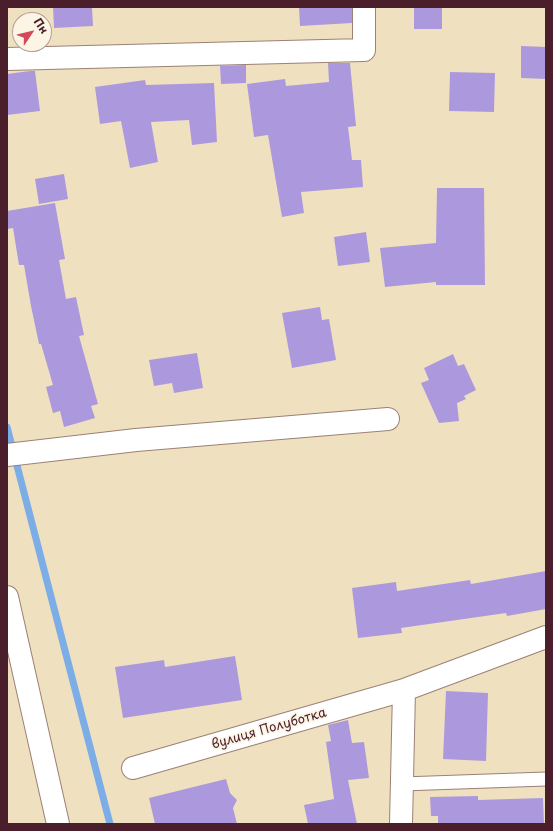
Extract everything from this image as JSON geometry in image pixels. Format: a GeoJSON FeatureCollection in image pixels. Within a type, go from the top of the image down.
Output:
{"type":"FeatureCollection","features":[{"type":"Feature","properties":{"kind":"street"},"geometry":{"type":"LineString","coordinates":[[7,59],[364,50],[364,7]]}},
{"type":"Feature","properties":{"kind":"street"},"geometry":{"type":"LineString","coordinates":[[7,455],[136,440],[388,419]]}},
{"type":"Feature","properties":{"kind":"street"},"geometry":{"type":"LineString","coordinates":[[7,597],[58,824]]}},
{"type":"Feature","properties":{"kind":"street","name":"вулиця Полуботка"},"geometry":{"type":"LineString","coordinates":[[133,768],[404,690],[546,637]]}},
{"type":"Feature","properties":{"kind":"street"},"geometry":{"type":"LineString","coordinates":[[401,824],[404,690]]}},
{"type":"Feature","properties":{"kind":"lane"},"geometry":{"type":"LineString","coordinates":[[402,784],[546,779]]}},
{"type":"Feature","properties":{"kind":"building"},"geometry":{"type":"Polygon","coordinates":[[[53,7],[92,7],[93,26],[54,28],[53,7]]]}},
{"type":"Feature","properties":{"kind":"building"},"geometry":{"type":"Polygon","coordinates":[[[299,7],[352,7],[352,23],[300,26],[299,7]]]}},
{"type":"Feature","properties":{"kind":"building"},"geometry":{"type":"Polygon","coordinates":[[[414,7],[442,7],[442,29],[414,29],[414,7]]]}},
{"type":"Feature","properties":{"kind":"building"},"geometry":{"type":"Polygon","coordinates":[[[521,46],[546,47],[546,79],[521,78],[521,46]]]}},
{"type":"Feature","properties":{"kind":"building"},"geometry":{"type":"Polygon","coordinates":[[[328,63],[350,63],[356,126],[348,127],[352,160],[361,160],[363,187],[301,192],[304,213],[282,217],[268,135],[254,137],[247,84],[285,79],[286,86],[329,82],[328,63]]]}},
{"type":"Feature","properties":{"kind":"building"},"geometry":{"type":"Polygon","coordinates":[[[246,65],[246,83],[221,84],[220,66],[246,65]]]}},
{"type":"Feature","properties":{"kind":"building"},"geometry":{"type":"Polygon","coordinates":[[[35,71],[40,111],[7,115],[7,74],[35,71]]]}},
{"type":"Feature","properties":{"kind":"building"},"geometry":{"type":"Polygon","coordinates":[[[450,72],[495,73],[494,112],[449,111],[450,72]]]}},
{"type":"Feature","properties":{"kind":"building"},"geometry":{"type":"Polygon","coordinates":[[[145,80],[146,85],[214,83],[217,142],[192,145],[189,120],[151,122],[158,162],[130,168],[121,121],[100,124],[95,87],[145,80]]]}},
{"type":"Feature","properties":{"kind":"building"},"geometry":{"type":"Polygon","coordinates":[[[64,174],[68,199],[39,204],[35,179],[64,174]]]}},
{"type":"Feature","properties":{"kind":"building"},"geometry":{"type":"Polygon","coordinates":[[[437,188],[484,188],[485,285],[436,285],[436,282],[385,287],[380,248],[436,243],[437,188]]]}},
{"type":"Feature","properties":{"kind":"building"},"geometry":{"type":"Polygon","coordinates":[[[55,203],[65,259],[59,260],[66,299],[76,297],[84,335],[79,336],[98,404],[91,406],[95,418],[64,427],[60,411],[53,413],[46,387],[53,385],[41,344],[39,344],[24,265],[19,265],[13,228],[7,229],[7,211],[55,203]]]}},
{"type":"Feature","properties":{"kind":"building"},"geometry":{"type":"Polygon","coordinates":[[[366,232],[370,262],[338,266],[334,237],[366,232]]]}},
{"type":"Feature","properties":{"kind":"building"},"geometry":{"type":"Polygon","coordinates":[[[320,307],[322,320],[329,319],[336,360],[292,368],[282,313],[320,307]]]}},
{"type":"Feature","properties":{"kind":"building"},"geometry":{"type":"Polygon","coordinates":[[[197,353],[203,388],[174,393],[172,383],[154,386],[149,360],[197,353]]]}},
{"type":"Feature","properties":{"kind":"building"},"geometry":{"type":"Polygon","coordinates":[[[453,354],[458,366],[464,364],[476,390],[464,396],[466,399],[457,403],[459,421],[439,423],[421,383],[429,380],[424,368],[453,354]]]}},
{"type":"Feature","properties":{"kind":"building"},"geometry":{"type":"Polygon","coordinates":[[[546,571],[546,609],[507,616],[506,613],[401,628],[402,633],[358,638],[352,588],[396,582],[397,591],[470,580],[471,584],[546,571]]]}},
{"type":"Feature","properties":{"kind":"building"},"geometry":{"type":"Polygon","coordinates":[[[235,656],[242,700],[123,718],[115,667],[164,660],[165,667],[235,656]]]}},
{"type":"Feature","properties":{"kind":"building"},"geometry":{"type":"Polygon","coordinates":[[[446,691],[488,693],[486,761],[443,759],[446,691]]]}},
{"type":"Feature","properties":{"kind":"building"},"geometry":{"type":"Polygon","coordinates":[[[348,720],[352,743],[364,742],[369,778],[348,780],[357,824],[308,824],[304,805],[334,799],[326,742],[331,741],[328,725],[348,720]]]}},
{"type":"Feature","properties":{"kind":"building"},"geometry":{"type":"Polygon","coordinates":[[[226,779],[230,793],[237,800],[233,808],[237,824],[155,824],[149,798],[226,779]]]}},
{"type":"Feature","properties":{"kind":"building"},"geometry":{"type":"Polygon","coordinates":[[[478,796],[478,800],[543,798],[544,824],[438,824],[438,816],[431,816],[430,797],[478,796]]]}},
{"type":"Feature","properties":{"kind":"waterway"},"geometry":{"type":"LineString","coordinates":[[7,427],[110,824]]}}]}
